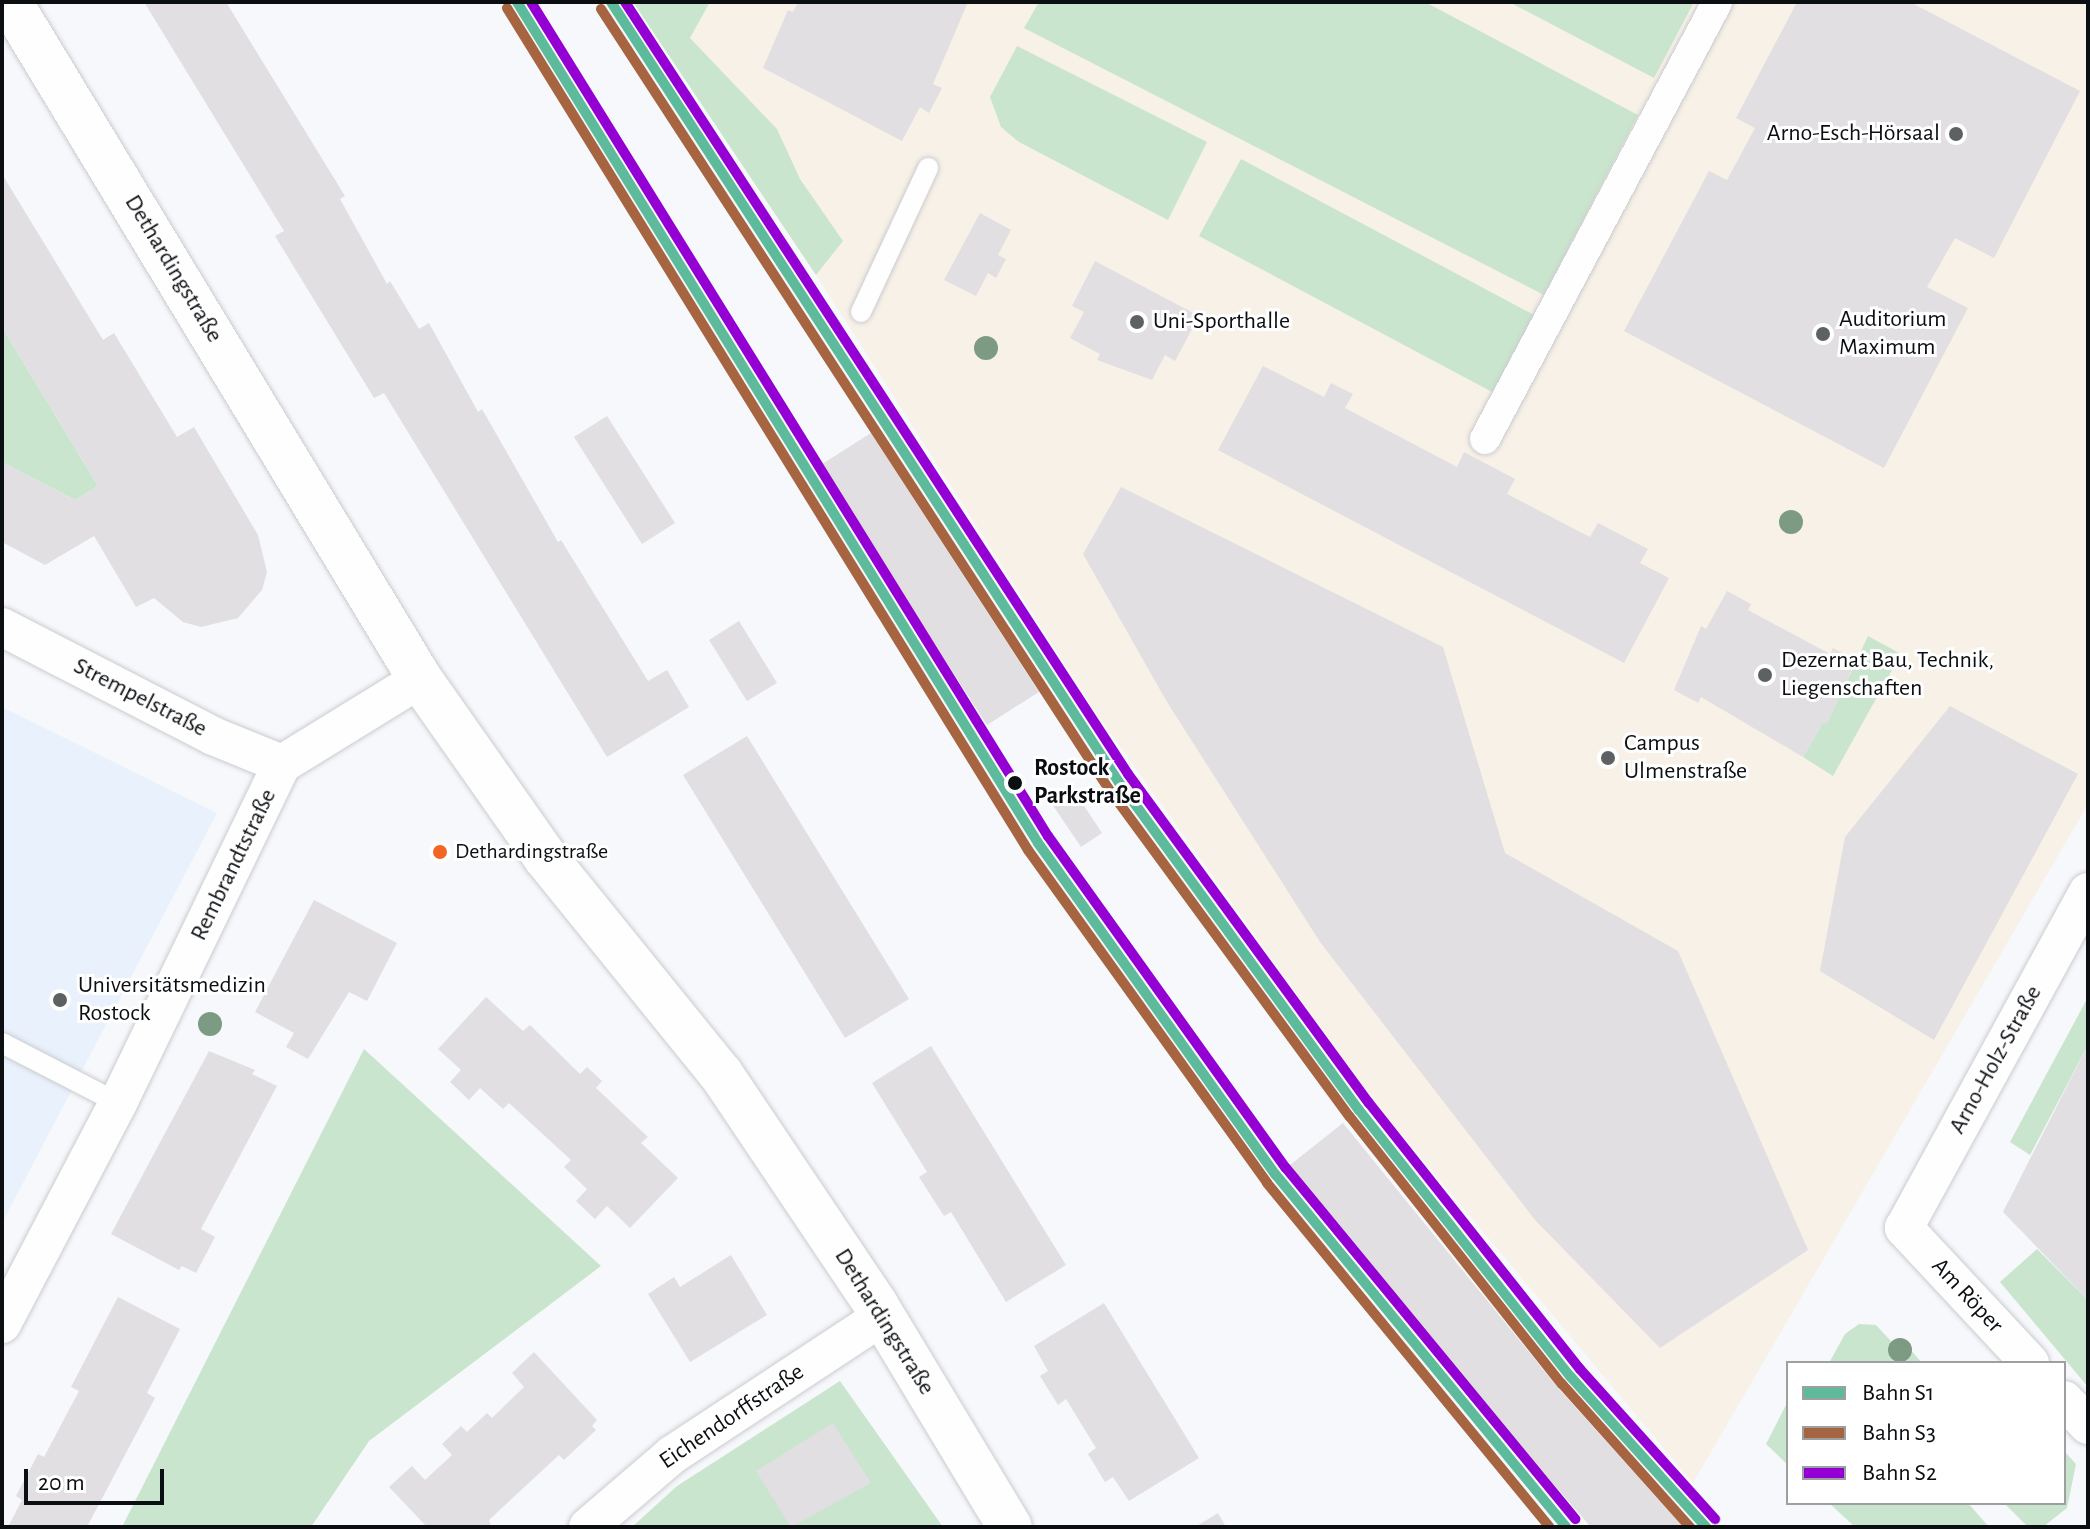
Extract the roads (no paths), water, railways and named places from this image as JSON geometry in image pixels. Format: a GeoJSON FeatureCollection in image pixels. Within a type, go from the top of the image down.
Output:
{"type":"FeatureCollection","features":[{"type":"Feature","properties":{"kind":"street","name":"Dethardingstraße"},"geometry":{"type":"LineString","coordinates":[[10,2],[420,679],[545,857],[721,1074],[883,1316],[1010,1527]]}},
{"type":"Feature","properties":{"kind":"street"},"geometry":{"type":"LineString","coordinates":[[1485,439],[1717,2]]}},
{"type":"Feature","properties":{"kind":"street","name":"Strempelstraße"},"geometry":{"type":"LineString","coordinates":[[2,627],[181,719],[282,764]]}},
{"type":"Feature","properties":{"kind":"street","name":"Rembrandtstraße"},"geometry":{"type":"LineString","coordinates":[[2,1324],[118,1103],[282,764],[420,679]]}},
{"type":"Feature","properties":{"kind":"street","name":"Arno-Holz-Straße"},"geometry":{"type":"LineString","coordinates":[[1904,1228],[2088,892]]}},
{"type":"Feature","properties":{"kind":"street","name":"Am Röper"},"geometry":{"type":"LineString","coordinates":[[1904,1228],[2028,1361]]}},
{"type":"Feature","properties":{"kind":"street","name":"Eichendorffstraße"},"geometry":{"type":"LineString","coordinates":[[588,1527],[672,1455],[883,1316]]}},
{"type":"Feature","properties":{"kind":"street"},"geometry":{"type":"LineString","coordinates":[[2066,1402],[2088,1425]]}},
{"type":"Feature","properties":{"kind":"lane"},"geometry":{"type":"LineString","coordinates":[[861,312],[928,168]]}},
{"type":"Feature","properties":{"kind":"lane"},"geometry":{"type":"LineString","coordinates":[[2,1043],[118,1103]]}},
{"type":"Feature","properties":{"kind":"rail line","name":"S1"},"geometry":{"type":"LineString","coordinates":[[517,2],[1038,843],[1276,1175],[1566,1527]]}},
{"type":"Feature","properties":{"kind":"rail line","name":"S2"},"geometry":{"type":"LineString","coordinates":[[531,2],[1048,836],[1286,1168],[1575,1519]]}},
{"type":"Feature","properties":{"kind":"rail line","name":"S1"},"geometry":{"type":"LineString","coordinates":[[611,2],[1118,781],[1359,1110],[1571,1377],[1706,1527]]}},
{"type":"Feature","properties":{"kind":"rail line","name":"S2"},"geometry":{"type":"LineString","coordinates":[[625,2],[1128,774],[1369,1103],[1580,1369],[1715,1519]]}},
{"type":"Feature","properties":{"kind":"rail line","name":"S3"},"geometry":{"type":"LineString","coordinates":[[507,8],[1028,850],[1267,1183],[1550,1527]]}},
{"type":"Feature","properties":{"kind":"rail line","name":"S3"},"geometry":{"type":"LineString","coordinates":[[601,9],[1108,788],[1350,1117],[1562,1384],[1690,1527]]}},
{"type":"Feature","properties":{"kind":"place","name":"Arno-Esch-Hörsaal"},"geometry":{"type":"Point","coordinates":[1956,134]}},
{"type":"Feature","properties":{"kind":"place","name":"Uni-Sporthalle"},"geometry":{"type":"Point","coordinates":[1137,322]}},
{"type":"Feature","properties":{"kind":"place","name":"Auditorium Maximum"},"geometry":{"type":"Point","coordinates":[1823,334]}},
{"type":"Feature","properties":{"kind":"place","name":"Dezernat Bau, Technik, Liegenschaften"},"geometry":{"type":"Point","coordinates":[1765,675]}},
{"type":"Feature","properties":{"kind":"place","name":"Campus Ulmenstraße"},"geometry":{"type":"Point","coordinates":[1608,758]}},
{"type":"Feature","properties":{"kind":"place","name":"Rostock Parkstraße"},"geometry":{"type":"Point","coordinates":[1015,783]}},
{"type":"Feature","properties":{"kind":"place","name":"Dethardingstraße"},"geometry":{"type":"Point","coordinates":[440,852]}},
{"type":"Feature","properties":{"kind":"place","name":"Universitätsmedizin Rostock"},"geometry":{"type":"Point","coordinates":[60,1000]}}]}
